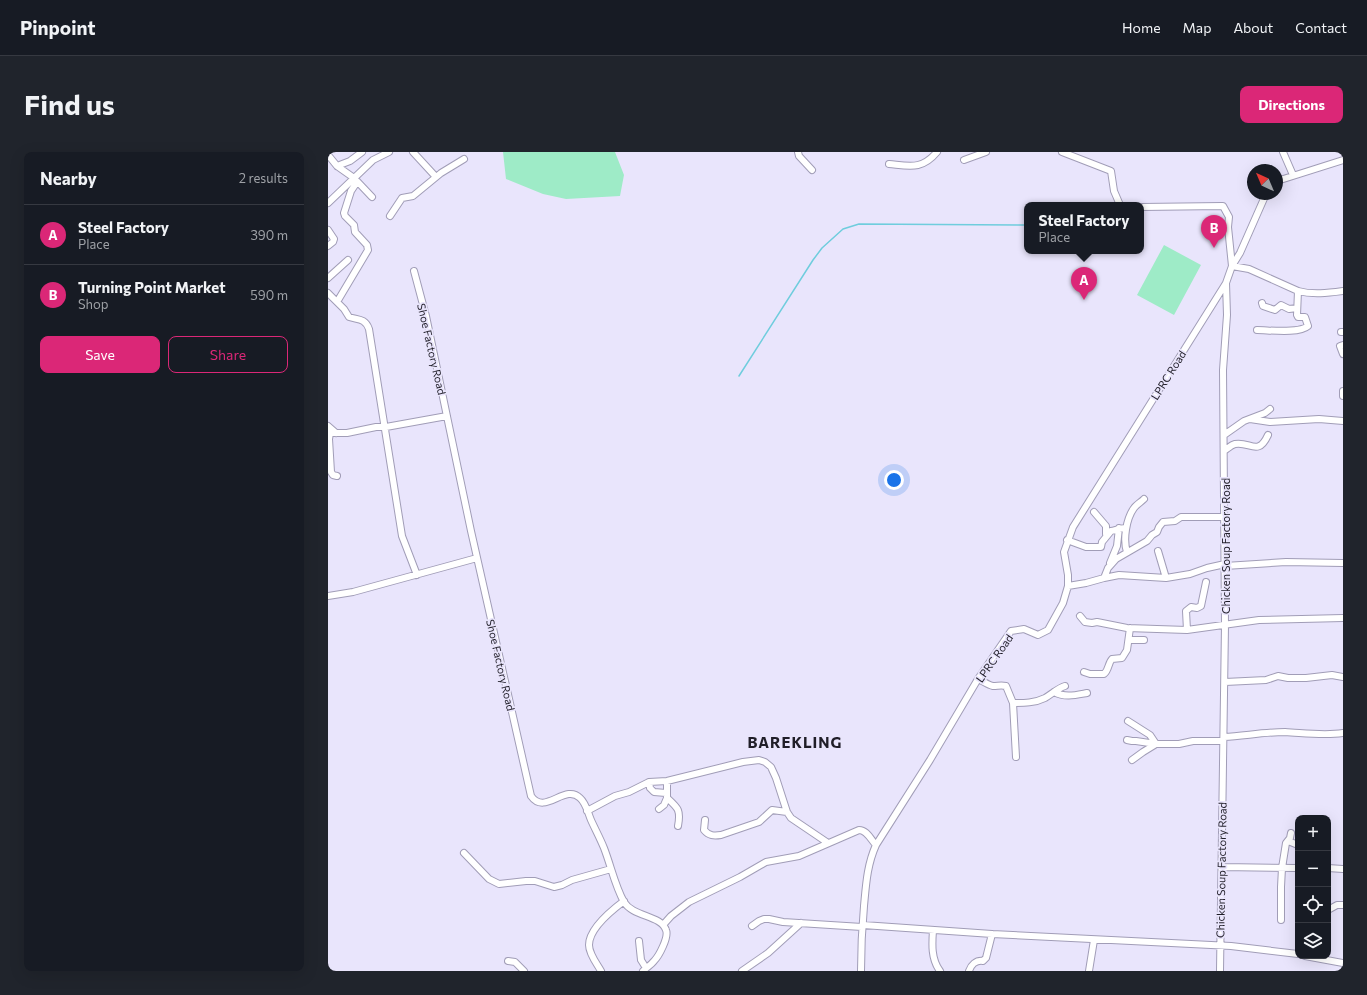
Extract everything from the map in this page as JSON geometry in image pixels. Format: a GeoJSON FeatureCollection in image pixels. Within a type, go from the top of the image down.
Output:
{"type":"FeatureCollection","features":[{"type":"Feature","properties":{"kind":"street"},"geometry":{"type":"LineString","coordinates":[[337,166],[350,161],[362,152]]}},
{"type":"Feature","properties":{"kind":"street"},"geometry":{"type":"LineString","coordinates":[[328,203],[356,180],[373,160],[390,152]]}},
{"type":"Feature","properties":{"kind":"street"},"geometry":{"type":"LineString","coordinates":[[798,152],[799,156],[812,170]]}},
{"type":"Feature","properties":{"kind":"street"},"geometry":{"type":"LineString","coordinates":[[889,164],[916,167],[927,162],[937,152]]}},
{"type":"Feature","properties":{"kind":"street"},"geometry":{"type":"LineString","coordinates":[[964,160],[986,152]]}},
{"type":"Feature","properties":{"kind":"street"},"geometry":{"type":"LineString","coordinates":[[1062,152],[1111,171],[1114,191],[1119,202]]}},
{"type":"Feature","properties":{"kind":"street"},"geometry":{"type":"LineString","coordinates":[[1283,152],[1293,175]]}},
{"type":"Feature","properties":{"kind":"street"},"geometry":{"type":"LineString","coordinates":[[415,153],[436,177]]}},
{"type":"Feature","properties":{"kind":"street"},"geometry":{"type":"LineString","coordinates":[[329,158],[356,180],[372,197]]}},
{"type":"Feature","properties":{"kind":"street"},"geometry":{"type":"LineString","coordinates":[[390,216],[402,198],[413,196],[448,168],[464,158]]}},
{"type":"Feature","properties":{"kind":"street"},"geometry":{"type":"LineString","coordinates":[[1283,179],[1343,160]]}},
{"type":"Feature","properties":{"kind":"street"},"geometry":{"type":"LineString","coordinates":[[338,302],[368,250],[367,245],[355,232],[354,225],[344,213],[350,191],[356,180]]}},
{"type":"Feature","properties":{"kind":"street"},"geometry":{"type":"LineString","coordinates":[[1263,200],[1240,253],[1232,266],[1249,269],[1298,291],[1306,293],[1343,291]]}},
{"type":"Feature","properties":{"kind":"street","name":"Chicken Soup Factory Road"},"geometry":{"type":"LineString","coordinates":[[1144,207],[1223,206],[1229,217],[1228,226],[1232,266],[1226,283],[1227,315],[1223,370],[1226,625],[1220,971]]}},
{"type":"Feature","properties":{"kind":"street"},"geometry":{"type":"LineString","coordinates":[[328,230],[334,239],[328,246]]}},
{"type":"Feature","properties":{"kind":"street"},"geometry":{"type":"LineString","coordinates":[[328,278],[348,260]]}},
{"type":"Feature","properties":{"kind":"street","name":"Shoe Factory Road"},"geometry":{"type":"LineString","coordinates":[[414,270],[426,316],[477,558],[531,796],[536,802],[541,804],[563,796],[575,794],[582,800],[604,847],[624,901]]}},
{"type":"Feature","properties":{"kind":"street","name":"LPRC Road"},"geometry":{"type":"LineString","coordinates":[[861,971],[862,926],[868,868],[876,845],[930,760],[978,679],[1011,631],[1024,629],[1038,635],[1048,630],[1063,603],[1068,586],[1068,575],[1064,552],[1072,527],[1226,283]]}},
{"type":"Feature","properties":{"kind":"street"},"geometry":{"type":"LineString","coordinates":[[1257,330],[1294,332],[1306,328],[1308,326],[1305,317],[1298,317],[1296,315],[1298,291]]}},
{"type":"Feature","properties":{"kind":"street"},"geometry":{"type":"LineString","coordinates":[[328,293],[338,302],[349,317],[361,319],[368,325],[386,427],[402,536],[417,575]]}},
{"type":"Feature","properties":{"kind":"street"},"geometry":{"type":"LineString","coordinates":[[1262,303],[1263,306],[1274,310],[1280,305],[1289,309],[1297,308]]}},
{"type":"Feature","properties":{"kind":"street"},"geometry":{"type":"LineString","coordinates":[[1343,345],[1340,346],[1340,348],[1343,354]]}},
{"type":"Feature","properties":{"kind":"street"},"geometry":{"type":"LineString","coordinates":[[1343,391],[1343,396]]}},
{"type":"Feature","properties":{"kind":"street"},"geometry":{"type":"LineString","coordinates":[[1224,435],[1238,424],[1265,413],[1270,409]]}},
{"type":"Feature","properties":{"kind":"street"},"geometry":{"type":"LineString","coordinates":[[331,433],[347,433],[447,416]]}},
{"type":"Feature","properties":{"kind":"street"},"geometry":{"type":"LineString","coordinates":[[1250,419],[1270,422],[1319,419],[1343,422]]}},
{"type":"Feature","properties":{"kind":"street"},"geometry":{"type":"LineString","coordinates":[[328,426],[331,433],[328,439],[331,472],[333,475],[337,476]]}},
{"type":"Feature","properties":{"kind":"street"},"geometry":{"type":"LineString","coordinates":[[1224,451],[1235,444],[1254,448],[1260,446],[1268,435]]}},
{"type":"Feature","properties":{"kind":"street"},"geometry":{"type":"LineString","coordinates":[[1127,552],[1125,544],[1126,528],[1134,508],[1144,500]]}},
{"type":"Feature","properties":{"kind":"street"},"geometry":{"type":"LineString","coordinates":[[1094,512],[1106,526],[1107,535]]}},
{"type":"Feature","properties":{"kind":"street"},"geometry":{"type":"LineString","coordinates":[[1104,576],[1108,568],[1116,559],[1147,541],[1157,532],[1163,522],[1175,521],[1181,517],[1225,517]]}},
{"type":"Feature","properties":{"kind":"street"},"geometry":{"type":"LineString","coordinates":[[1067,540],[1086,547],[1101,547],[1107,535],[1111,531],[1119,528],[1126,528]]}},
{"type":"Feature","properties":{"kind":"street"},"geometry":{"type":"LineString","coordinates":[[1104,576],[1105,570],[1111,561],[1117,546],[1119,528]]}},
{"type":"Feature","properties":{"kind":"street"},"geometry":{"type":"LineString","coordinates":[[1158,551],[1166,578]]}},
{"type":"Feature","properties":{"kind":"street"},"geometry":{"type":"LineString","coordinates":[[328,596],[353,592],[477,558]]}},
{"type":"Feature","properties":{"kind":"street"},"geometry":{"type":"LineString","coordinates":[[1068,586],[1086,583],[1104,576],[1119,575],[1166,578],[1190,574],[1207,568],[1225,565],[1286,562],[1343,563]]}},
{"type":"Feature","properties":{"kind":"street"},"geometry":{"type":"LineString","coordinates":[[1187,630],[1186,611],[1189,608],[1197,608],[1201,606],[1206,582]]}},
{"type":"Feature","properties":{"kind":"street"},"geometry":{"type":"LineString","coordinates":[[1080,616],[1085,622],[1097,622],[1130,628],[1187,630],[1259,620],[1343,618]]}},
{"type":"Feature","properties":{"kind":"street"},"geometry":{"type":"LineString","coordinates":[[1084,672],[1090,674],[1106,673],[1108,664],[1112,659],[1122,658],[1127,650],[1130,628]]}},
{"type":"Feature","properties":{"kind":"street"},"geometry":{"type":"LineString","coordinates":[[1129,640],[1144,640]]}},
{"type":"Feature","properties":{"kind":"street"},"geometry":{"type":"LineString","coordinates":[[1225,682],[1266,680],[1278,676],[1288,678],[1306,678],[1332,675],[1343,677]]}},
{"type":"Feature","properties":{"kind":"street"},"geometry":{"type":"LineString","coordinates":[[978,679],[994,686],[1006,686],[1013,703],[1016,757]]}},
{"type":"Feature","properties":{"kind":"street"},"geometry":{"type":"LineString","coordinates":[[1013,703],[1033,702],[1045,698],[1066,686]]}},
{"type":"Feature","properties":{"kind":"street"},"geometry":{"type":"LineString","coordinates":[[1054,692],[1060,695],[1068,696],[1087,693]]}},
{"type":"Feature","properties":{"kind":"street"},"geometry":{"type":"LineString","coordinates":[[1128,721],[1150,735],[1156,744]]}},
{"type":"Feature","properties":{"kind":"street"},"geometry":{"type":"LineString","coordinates":[[1127,740],[1156,744],[1179,744],[1193,741],[1252,735],[1256,733],[1307,733],[1332,735],[1343,733]]}},
{"type":"Feature","properties":{"kind":"street"},"geometry":{"type":"LineString","coordinates":[[1132,760],[1156,744]]}},
{"type":"Feature","properties":{"kind":"street"},"geometry":{"type":"LineString","coordinates":[[587,811],[615,796],[629,792],[649,782],[667,781],[743,762],[759,760],[765,762],[771,767],[787,812],[791,818],[828,843]]}},
{"type":"Feature","properties":{"kind":"street"},"geometry":{"type":"LineString","coordinates":[[660,809],[664,805],[667,781]]}},
{"type":"Feature","properties":{"kind":"street"},"geometry":{"type":"LineString","coordinates":[[649,782],[650,788],[654,792],[666,796],[678,808],[678,826]]}},
{"type":"Feature","properties":{"kind":"street"},"geometry":{"type":"LineString","coordinates":[[705,820],[704,830],[715,836],[759,822],[772,810],[787,812]]}},
{"type":"Feature","properties":{"kind":"street"},"geometry":{"type":"LineString","coordinates":[[663,925],[671,916],[689,902],[740,877],[766,862],[799,856],[854,832],[862,830],[876,845]]}},
{"type":"Feature","properties":{"kind":"street"},"geometry":{"type":"LineString","coordinates":[[1281,920],[1280,887],[1282,868],[1286,844],[1291,833]]}},
{"type":"Feature","properties":{"kind":"street"},"geometry":{"type":"LineString","coordinates":[[1288,841],[1295,844]]}},
{"type":"Feature","properties":{"kind":"street"},"geometry":{"type":"LineString","coordinates":[[464,853],[489,879],[499,884],[535,881],[554,887],[572,880],[611,869]]}},
{"type":"Feature","properties":{"kind":"street"},"geometry":{"type":"LineString","coordinates":[[1222,867],[1295,868]]}},
{"type":"Feature","properties":{"kind":"street"},"geometry":{"type":"LineString","coordinates":[[1331,868],[1343,869]]}},
{"type":"Feature","properties":{"kind":"street"},"geometry":{"type":"LineString","coordinates":[[601,971],[589,946],[591,938],[607,915],[624,901],[630,908],[663,925],[666,930],[667,935],[656,960],[645,969],[641,960],[638,941]]}},
{"type":"Feature","properties":{"kind":"street"},"geometry":{"type":"LineString","coordinates":[[1331,908],[1336,904],[1343,905]]}},
{"type":"Feature","properties":{"kind":"street"},"geometry":{"type":"LineString","coordinates":[[752,926],[764,919],[769,919],[783,922],[1094,940],[1220,945],[1295,954]]}},
{"type":"Feature","properties":{"kind":"street"},"geometry":{"type":"LineString","coordinates":[[742,971],[768,953],[801,923]]}},
{"type":"Feature","properties":{"kind":"street"},"geometry":{"type":"LineString","coordinates":[[933,930],[932,952],[936,967],[940,971]]}},
{"type":"Feature","properties":{"kind":"street"},"geometry":{"type":"LineString","coordinates":[[969,971],[973,964],[979,961],[983,962],[986,958],[992,934]]}},
{"type":"Feature","properties":{"kind":"street"},"geometry":{"type":"LineString","coordinates":[[1089,971],[1094,940]]}},
{"type":"Feature","properties":{"kind":"street"},"geometry":{"type":"LineString","coordinates":[[1321,959],[1343,963]]}},
{"type":"Feature","properties":{"kind":"street"},"geometry":{"type":"LineString","coordinates":[[508,961],[515,962],[524,971]]}},
{"type":"Feature","properties":{"kind":"green space"},"geometry":{"type":"Polygon","coordinates":[[[503,152],[615,152],[624,175],[620,196],[566,199],[543,194],[506,179],[503,152]]]}},
{"type":"Feature","properties":{"kind":"green space"},"geometry":{"type":"Polygon","coordinates":[[[1164,245],[1201,265],[1174,315],[1137,295],[1164,245]]]}},
{"type":"Feature","properties":{"kind":"waterway"},"geometry":{"type":"LineString","coordinates":[[739,376],[813,260],[822,248],[843,229],[859,224],[1024,225]]}},
{"type":"Feature","properties":{"kind":"place","name":"Turning Point Market"},"geometry":{"type":"Point","coordinates":[1214,248]}},
{"type":"Feature","properties":{"kind":"place","name":"Steel Factory"},"geometry":{"type":"Point","coordinates":[1084,300]}},
{"type":"Feature","properties":{"kind":"district","name":"BAREKLING"},"geometry":{"type":"Point","coordinates":[795,742]}}]}
